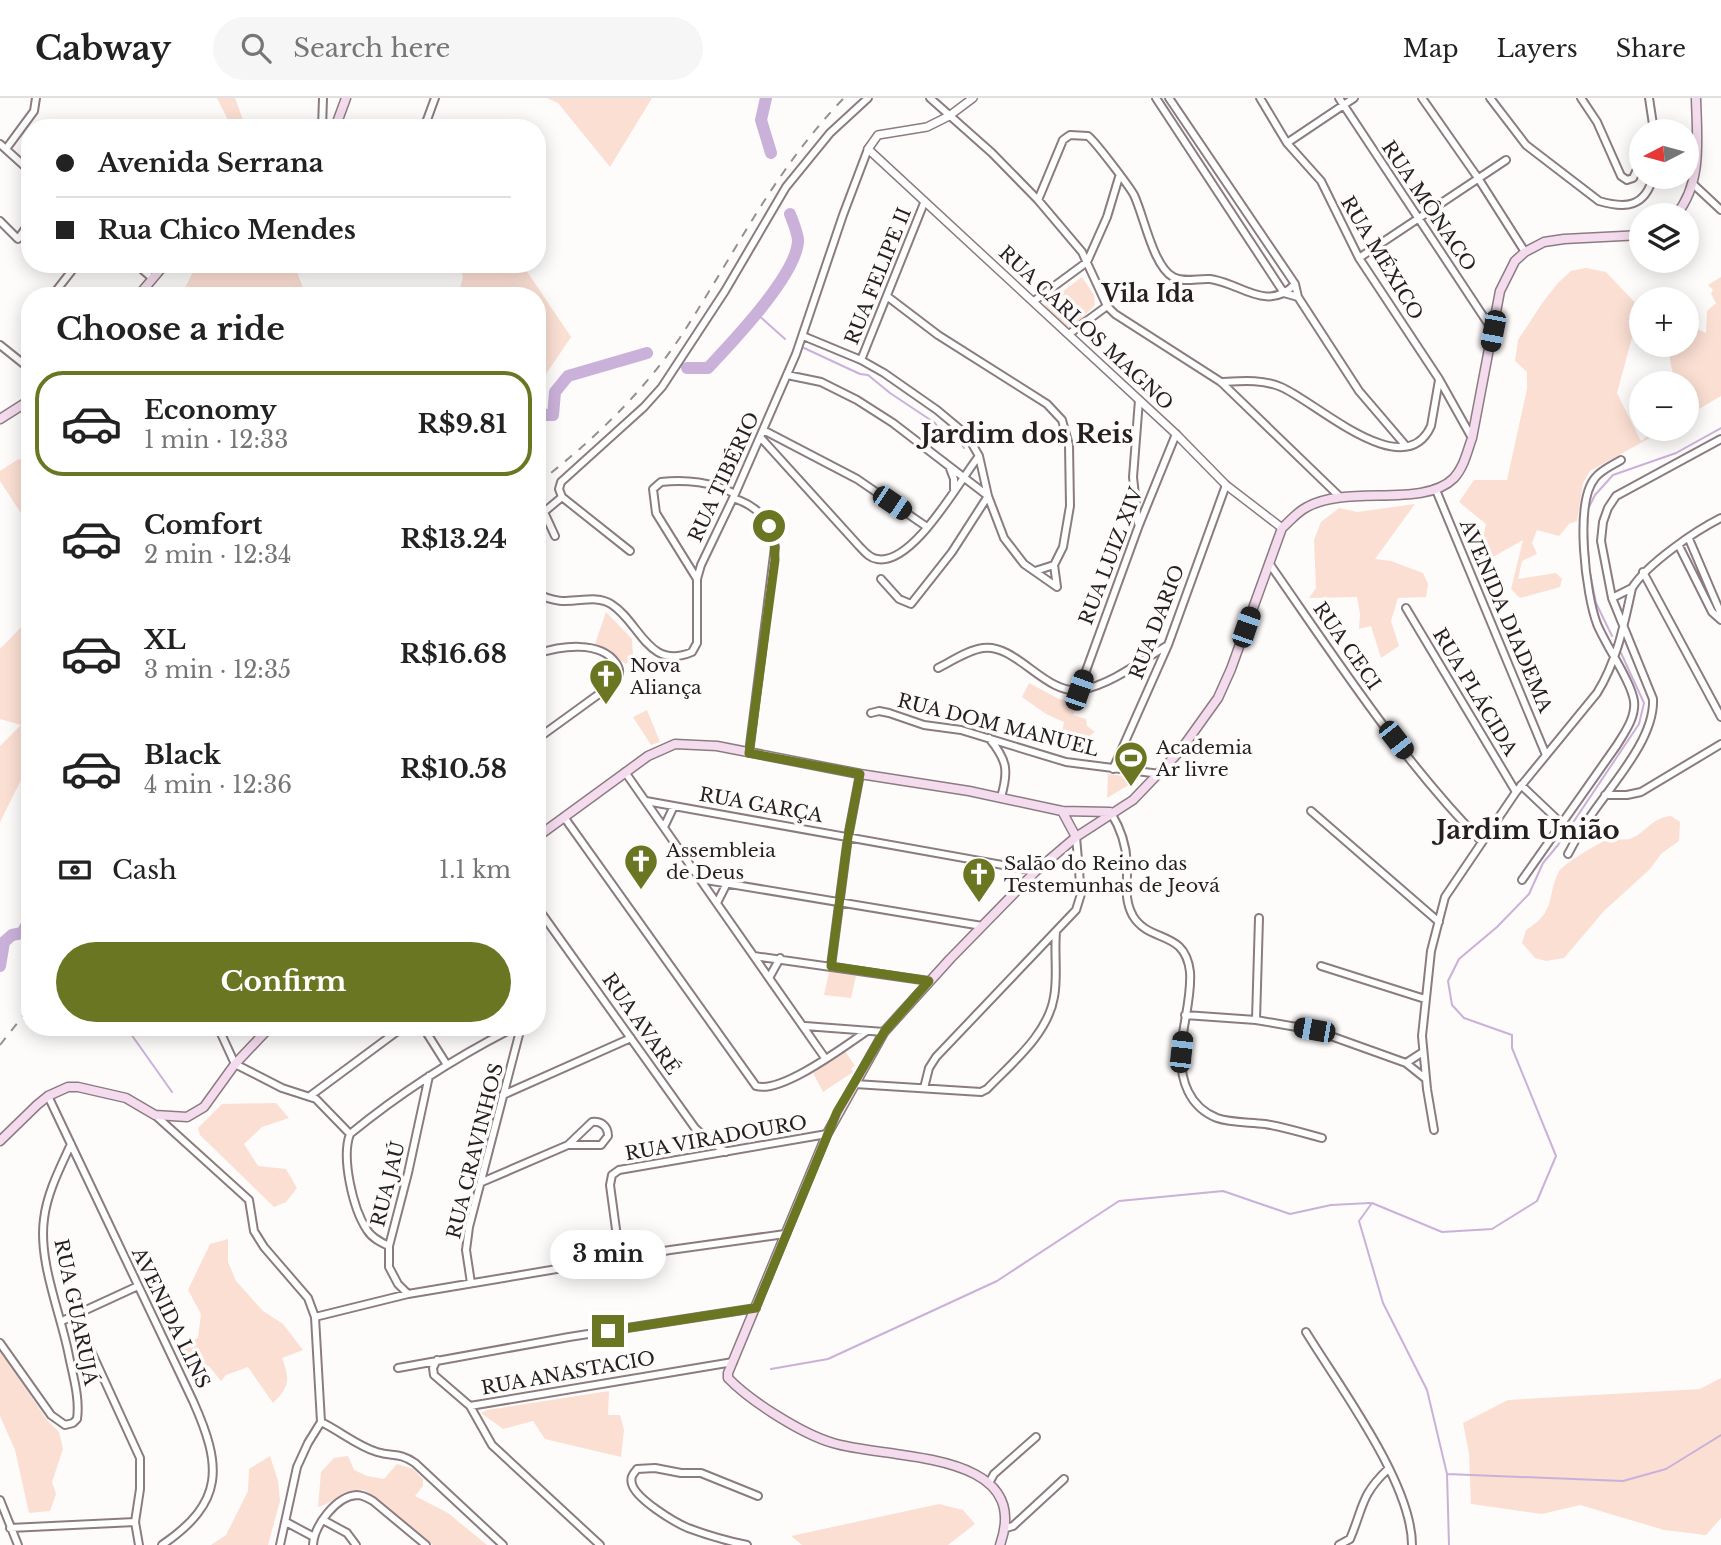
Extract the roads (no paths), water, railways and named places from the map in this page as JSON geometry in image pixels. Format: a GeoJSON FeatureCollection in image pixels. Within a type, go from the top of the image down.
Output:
{"type":"FeatureCollection","features":[{"type":"Feature","properties":{"kind":"main road"},"geometry":{"type":"LineString","coordinates":[[338,119],[346,98]]}},
{"type":"Feature","properties":{"kind":"main road"},"geometry":{"type":"LineString","coordinates":[[1696,98],[1696,119]]}},
{"type":"Feature","properties":{"kind":"main road"},"geometry":{"type":"LineString","coordinates":[[1000,1545],[1006,1528],[1003,1500],[989,1483],[973,1473],[954,1466],[829,1442],[783,1418],[728,1378],[827,1134],[884,1032],[929,981],[1036,871],[1076,837],[1133,800],[1160,774],[1195,732],[1218,698],[1231,669],[1283,528],[1308,506],[1339,496],[1436,490],[1456,476],[1472,439],[1500,291],[1507,273],[1525,251],[1544,242],[1564,239],[1629,236]]}},
{"type":"Feature","properties":{"kind":"main road"},"geometry":{"type":"LineString","coordinates":[[145,287],[157,273]]}},
{"type":"Feature","properties":{"kind":"main road"},"geometry":{"type":"LineString","coordinates":[[0,419],[21,406]]}},
{"type":"Feature","properties":{"kind":"main road"},"geometry":{"type":"LineString","coordinates":[[546,830],[625,772],[675,744],[716,746],[860,774],[1001,797],[1062,811],[1112,813]]}},
{"type":"Feature","properties":{"kind":"main road"},"geometry":{"type":"LineString","coordinates":[[1062,811],[1076,837]]}},
{"type":"Feature","properties":{"kind":"main road"},"geometry":{"type":"LineString","coordinates":[[0,1141],[48,1096],[68,1087],[126,1098],[155,1115],[187,1117],[198,1112],[211,1099],[235,1064],[261,1036]]}},
{"type":"Feature","properties":{"kind":"street"},"geometry":{"type":"LineString","coordinates":[[27,119],[34,111],[36,98]]}},
{"type":"Feature","properties":{"kind":"street"},"geometry":{"type":"LineString","coordinates":[[322,119],[323,98]]}},
{"type":"Feature","properties":{"kind":"street"},"geometry":{"type":"LineString","coordinates":[[427,119],[435,98]]}},
{"type":"Feature","properties":{"kind":"street"},"geometry":{"type":"LineString","coordinates":[[630,551],[562,497],[559,489],[561,482],[651,400],[725,291],[786,187],[830,132],[868,98]]}},
{"type":"Feature","properties":{"kind":"street"},"geometry":{"type":"LineString","coordinates":[[930,98],[992,153],[1038,200],[1087,262],[1107,306],[1115,314],[1222,382],[1339,496]]}},
{"type":"Feature","properties":{"kind":"street"},"geometry":{"type":"LineString","coordinates":[[868,149],[873,138],[881,134],[927,127],[949,116],[973,98]]}},
{"type":"Feature","properties":{"kind":"street"},"geometry":{"type":"LineString","coordinates":[[1157,98],[1284,293],[1298,297]]}},
{"type":"Feature","properties":{"kind":"street"},"geometry":{"type":"LineString","coordinates":[[1169,98],[1295,284],[1298,297],[1359,391],[1406,446]]}},
{"type":"Feature","properties":{"kind":"street","name":"RUA MÉXICO"},"geometry":{"type":"LineString","coordinates":[[1260,98],[1287,143],[1321,181],[1359,258],[1439,379],[1472,439]]}},
{"type":"Feature","properties":{"kind":"street","name":"RUA MÔNACO"},"geometry":{"type":"LineString","coordinates":[[1339,98],[1493,331]]}},
{"type":"Feature","properties":{"kind":"street"},"geometry":{"type":"LineString","coordinates":[[1287,143],[1354,98]]}},
{"type":"Feature","properties":{"kind":"street"},"geometry":{"type":"LineString","coordinates":[[1422,98],[1525,251]]}},
{"type":"Feature","properties":{"kind":"street"},"geometry":{"type":"LineString","coordinates":[[1490,98],[1526,145],[1599,201],[1625,205],[1638,200],[1650,189]]}},
{"type":"Feature","properties":{"kind":"street"},"geometry":{"type":"LineString","coordinates":[[1581,98],[1597,122],[1620,176],[1629,179]]}},
{"type":"Feature","properties":{"kind":"street"},"geometry":{"type":"LineString","coordinates":[[1649,98],[1652,119]]}},
{"type":"Feature","properties":{"kind":"street"},"geometry":{"type":"LineString","coordinates":[[21,126],[3,147],[21,163]]}},
{"type":"Feature","properties":{"kind":"street"},"geometry":{"type":"LineString","coordinates":[[1038,200],[1061,144],[1070,135],[1083,134],[1092,139],[1135,198],[1156,254],[1164,270],[1171,276],[1180,280],[1218,281],[1269,298],[1284,293],[1295,284]]}},
{"type":"Feature","properties":{"kind":"street","name":"RUA CARLOS MAGNO"},"geometry":{"type":"LineString","coordinates":[[868,149],[1176,434],[1226,485],[1283,528]]}},
{"type":"Feature","properties":{"kind":"street","name":"RUA TIBÉRIO"},"geometry":{"type":"LineString","coordinates":[[546,596],[561,602],[596,599],[607,602],[619,610],[660,654],[676,657],[692,652],[697,643],[697,579],[704,556],[761,438],[803,336],[868,149]]}},
{"type":"Feature","properties":{"kind":"street"},"geometry":{"type":"LineString","coordinates":[[1359,258],[1506,160]]}},
{"type":"Feature","properties":{"kind":"street"},"geometry":{"type":"LineString","coordinates":[[1034,301],[1087,262],[1107,217],[1119,177]]}},
{"type":"Feature","properties":{"kind":"street"},"geometry":{"type":"LineString","coordinates":[[1217,191],[1228,185]]}},
{"type":"Feature","properties":{"kind":"street"},"geometry":{"type":"LineString","coordinates":[[1698,189],[1721,210]]}},
{"type":"Feature","properties":{"kind":"street","name":"RUA FELIPE II"},"geometry":{"type":"LineString","coordinates":[[861,360],[924,203]]}},
{"type":"Feature","properties":{"kind":"street"},"geometry":{"type":"LineString","coordinates":[[0,221],[18,239],[21,235]]}},
{"type":"Feature","properties":{"kind":"street"},"geometry":{"type":"LineString","coordinates":[[59,287],[70,273]]}},
{"type":"Feature","properties":{"kind":"street"},"geometry":{"type":"LineString","coordinates":[[146,273],[152,278]]}},
{"type":"Feature","properties":{"kind":"street"},"geometry":{"type":"LineString","coordinates":[[803,336],[861,360],[884,373],[967,435],[979,456],[988,496],[1004,538],[1024,564],[1057,587],[1055,565],[1063,547],[1070,506],[1069,445],[1062,420],[1047,404],[938,335],[888,297]]}},
{"type":"Feature","properties":{"kind":"street"},"geometry":{"type":"LineString","coordinates":[[1069,334],[1107,306]]}},
{"type":"Feature","properties":{"kind":"street"},"geometry":{"type":"LineString","coordinates":[[0,345],[21,362]]}},
{"type":"Feature","properties":{"kind":"street"},"geometry":{"type":"LineString","coordinates":[[787,375],[821,382],[877,412],[988,496]]}},
{"type":"Feature","properties":{"kind":"street"},"geometry":{"type":"LineString","coordinates":[[1222,382],[1263,382],[1280,387],[1360,436],[1384,445],[1406,446],[1417,442],[1430,429],[1439,379]]}},
{"type":"Feature","properties":{"kind":"street"},"geometry":{"type":"LineString","coordinates":[[1139,400],[1133,477],[1139,525]]}},
{"type":"Feature","properties":{"kind":"street"},"geometry":{"type":"LineString","coordinates":[[763,430],[857,479],[927,527]]}},
{"type":"Feature","properties":{"kind":"street","name":"RUA LUIZ XIV"},"geometry":{"type":"LineString","coordinates":[[1079,690],[1139,525],[1176,434]]}},
{"type":"Feature","properties":{"kind":"street"},"geometry":{"type":"LineString","coordinates":[[761,438],[868,555],[877,559],[898,555],[919,539],[979,456]]}},
{"type":"Feature","properties":{"kind":"street"},"geometry":{"type":"LineString","coordinates":[[1568,854],[1584,825],[1640,744],[1654,708],[1653,699],[1612,598],[1601,541],[1608,508],[1616,496],[1721,439]]}},
{"type":"Feature","properties":{"kind":"street"},"geometry":{"type":"LineString","coordinates":[[1522,880],[1617,746],[1634,710],[1628,684],[1597,623],[1584,564],[1584,511],[1588,490],[1595,478],[1621,460]]}},
{"type":"Feature","properties":{"kind":"street"},"geometry":{"type":"LineString","coordinates":[[948,464],[954,479],[954,490]]}},
{"type":"Feature","properties":{"kind":"street"},"geometry":{"type":"LineString","coordinates":[[697,579],[656,513],[653,489],[661,482],[715,485],[762,513],[772,533],[775,547],[774,571],[749,753]]}},
{"type":"Feature","properties":{"kind":"street","name":"RUA DARIO"},"geometry":{"type":"LineString","coordinates":[[1113,769],[1168,645],[1226,485]]}},
{"type":"Feature","properties":{"kind":"street","name":"AVENIDA DIADEMA"},"geometry":{"type":"LineString","coordinates":[[1436,490],[1546,755]]}},
{"type":"Feature","properties":{"kind":"street"},"geometry":{"type":"LineString","coordinates":[[881,579],[899,599],[911,604],[952,552],[988,496]]}},
{"type":"Feature","properties":{"kind":"street"},"geometry":{"type":"LineString","coordinates":[[546,510],[562,497]]}},
{"type":"Feature","properties":{"kind":"street"},"geometry":{"type":"LineString","coordinates":[[546,516],[555,536]]}},
{"type":"Feature","properties":{"kind":"street"},"geometry":{"type":"LineString","coordinates":[[1434,1130],[1422,1036],[1431,951],[1445,897],[1521,785],[1597,693],[1614,661],[1632,588],[1643,572],[1721,518]]}},
{"type":"Feature","properties":{"kind":"street"},"geometry":{"type":"LineString","coordinates":[[1689,539],[1721,614]]}},
{"type":"Feature","properties":{"kind":"street"},"geometry":{"type":"LineString","coordinates":[[1679,546],[1712,612],[1721,621]]}},
{"type":"Feature","properties":{"kind":"street","name":"RUA CECI"},"geometry":{"type":"LineString","coordinates":[[1269,563],[1363,698],[1412,761],[1482,842]]}},
{"type":"Feature","properties":{"kind":"street"},"geometry":{"type":"LineString","coordinates":[[1035,571],[1055,565]]}},
{"type":"Feature","properties":{"kind":"street"},"geometry":{"type":"LineString","coordinates":[[1643,572],[1721,717]]}},
{"type":"Feature","properties":{"kind":"street"},"geometry":{"type":"LineString","coordinates":[[1612,598],[1632,588]]}},
{"type":"Feature","properties":{"kind":"street","name":"RUA PLÁCIDA"},"geometry":{"type":"LineString","coordinates":[[1406,608],[1516,792]]}},
{"type":"Feature","properties":{"kind":"street"},"geometry":{"type":"LineString","coordinates":[[938,668],[978,649],[993,648],[1061,687],[1079,690],[1107,681],[1168,645]]}},
{"type":"Feature","properties":{"kind":"street"},"geometry":{"type":"LineString","coordinates":[[546,652],[567,647],[606,653],[616,664],[619,676],[610,686],[546,732]]}},
{"type":"Feature","properties":{"kind":"street","name":"RUA DOM MANUEL"},"geometry":{"type":"LineString","coordinates":[[871,713],[889,713],[924,725],[961,730],[1066,762],[1160,774]]}},
{"type":"Feature","properties":{"kind":"street"},"geometry":{"type":"LineString","coordinates":[[988,737],[1001,754],[1005,765],[1006,774],[1001,797]]}},
{"type":"Feature","properties":{"kind":"street"},"geometry":{"type":"LineString","coordinates":[[1605,795],[1627,796],[1641,792],[1721,744]]}},
{"type":"Feature","properties":{"kind":"street"},"geometry":{"type":"LineString","coordinates":[[625,772],[825,1058]]}},
{"type":"Feature","properties":{"kind":"street"},"geometry":{"type":"LineString","coordinates":[[831,966],[848,837],[860,774]]}},
{"type":"Feature","properties":{"kind":"street"},"geometry":{"type":"LineString","coordinates":[[1521,785],[1562,824]]}},
{"type":"Feature","properties":{"kind":"street","name":"RUA GARÇA"},"geometry":{"type":"LineString","coordinates":[[646,801],[1036,871]]}},
{"type":"Feature","properties":{"kind":"street"},"geometry":{"type":"LineString","coordinates":[[664,827],[674,806]]}},
{"type":"Feature","properties":{"kind":"street"},"geometry":{"type":"LineString","coordinates":[[1311,811],[1438,922]]}},
{"type":"Feature","properties":{"kind":"street"},"geometry":{"type":"LineString","coordinates":[[1112,813],[1125,844],[1128,866],[1125,889],[1133,916],[1143,928],[1175,941],[1186,954],[1190,975],[1181,1052],[1182,1081],[1195,1104],[1217,1118],[1282,1127],[1322,1138]]}},
{"type":"Feature","properties":{"kind":"street"},"geometry":{"type":"LineString","coordinates":[[564,817],[756,1086],[776,1085],[867,1031]]}},
{"type":"Feature","properties":{"kind":"street"},"geometry":{"type":"LineString","coordinates":[[924,1088],[929,1068],[936,1057],[1076,910],[1081,894],[1076,837]]}},
{"type":"Feature","properties":{"kind":"street"},"geometry":{"type":"LineString","coordinates":[[700,879],[982,926]]}},
{"type":"Feature","properties":{"kind":"street"},"geometry":{"type":"LineString","coordinates":[[717,903],[727,883]]}},
{"type":"Feature","properties":{"kind":"street"},"geometry":{"type":"LineString","coordinates":[[1256,1020],[1258,918]]}},
{"type":"Feature","properties":{"kind":"street","name":"RUA AVARÉ"},"geometry":{"type":"LineString","coordinates":[[546,920],[695,1128],[726,1152]]}},
{"type":"Feature","properties":{"kind":"street"},"geometry":{"type":"LineString","coordinates":[[855,1084],[981,1092],[1022,1053],[1048,1018],[1055,996],[1056,932]]}},
{"type":"Feature","properties":{"kind":"street"},"geometry":{"type":"LineString","coordinates":[[754,956],[929,981]]}},
{"type":"Feature","properties":{"kind":"street"},"geometry":{"type":"LineString","coordinates":[[769,978],[780,958]]}},
{"type":"Feature","properties":{"kind":"street"},"geometry":{"type":"LineString","coordinates":[[1321,966],[1425,999]]}},
{"type":"Feature","properties":{"kind":"street"},"geometry":{"type":"LineString","coordinates":[[1185,1015],[1256,1020],[1314,1030],[1406,1063],[1426,1079]]}},
{"type":"Feature","properties":{"kind":"street"},"geometry":{"type":"LineString","coordinates":[[805,1026],[884,1032]]}},
{"type":"Feature","properties":{"kind":"street"},"geometry":{"type":"LineString","coordinates":[[222,1036],[235,1064],[282,1088],[310,1096],[322,1104],[351,1134]]}},
{"type":"Feature","properties":{"kind":"street"},"geometry":{"type":"LineString","coordinates":[[310,1096],[391,1036]]}},
{"type":"Feature","properties":{"kind":"street"},"geometry":{"type":"LineString","coordinates":[[429,1036],[447,1065]]}},
{"type":"Feature","properties":{"kind":"street"},"geometry":{"type":"LineString","coordinates":[[388,1247],[367,1231],[357,1208],[348,1162],[347,1146],[351,1134],[429,1076],[499,1036]]}},
{"type":"Feature","properties":{"kind":"street","name":"RUA CRAVINHOS"},"geometry":{"type":"LineString","coordinates":[[471,1283],[467,1240],[519,1036]]}},
{"type":"Feature","properties":{"kind":"street"},"geometry":{"type":"LineString","coordinates":[[503,1095],[631,1038]]}},
{"type":"Feature","properties":{"kind":"street"},"geometry":{"type":"LineString","coordinates":[[1406,1063],[1423,1052]]}},
{"type":"Feature","properties":{"kind":"street","name":"RUA JAÚ"},"geometry":{"type":"LineString","coordinates":[[408,1294],[389,1267],[388,1247],[408,1173],[429,1076]]}},
{"type":"Feature","properties":{"kind":"street","name":"AVENIDA LINS"},"geometry":{"type":"LineString","coordinates":[[48,1096],[205,1427],[214,1469],[204,1506],[188,1525],[162,1545]]}},
{"type":"Feature","properties":{"kind":"street"},"geometry":{"type":"LineString","coordinates":[[155,1115],[249,1200],[254,1231],[264,1247],[308,1298],[315,1317],[321,1422],[297,1467],[280,1545]]}},
{"type":"Feature","properties":{"kind":"street"},"geometry":{"type":"LineString","coordinates":[[482,1182],[568,1145],[592,1122],[600,1123],[606,1128],[608,1136],[601,1145],[568,1145]]}},
{"type":"Feature","properties":{"kind":"street","name":"RUA VIRADOURO"},"geometry":{"type":"LineString","coordinates":[[620,1259],[610,1185],[612,1175],[626,1168],[827,1134]]}},
{"type":"Feature","properties":{"kind":"street","name":"RUA GUARUJÁ"},"geometry":{"type":"LineString","coordinates":[[0,1343],[51,1415],[65,1425],[73,1423],[77,1419],[78,1404],[62,1321],[52,1286],[43,1227],[49,1198],[71,1144]]}},
{"type":"Feature","properties":{"kind":"street"},"geometry":{"type":"LineString","coordinates":[[315,1317],[408,1294],[785,1234]]}},
{"type":"Feature","properties":{"kind":"street"},"geometry":{"type":"LineString","coordinates":[[62,1321],[138,1286]]}},
{"type":"Feature","properties":{"kind":"street"},"geometry":{"type":"LineString","coordinates":[[398,1368],[569,1337],[756,1308]]}},
{"type":"Feature","properties":{"kind":"street"},"geometry":{"type":"LineString","coordinates":[[75,1316],[140,1458],[140,1489],[135,1522],[139,1545]]}},
{"type":"Feature","properties":{"kind":"street"},"geometry":{"type":"LineString","coordinates":[[1306,1332],[1374,1442],[1401,1494],[1410,1520],[1412,1545]]}},
{"type":"Feature","properties":{"kind":"street","name":"RUA ANASTACIO"},"geometry":{"type":"LineString","coordinates":[[437,1360],[433,1368],[434,1375],[470,1406],[733,1363]]}},
{"type":"Feature","properties":{"kind":"street"},"geometry":{"type":"LineString","coordinates":[[470,1406],[492,1445],[600,1545]]}},
{"type":"Feature","properties":{"kind":"street"},"geometry":{"type":"LineString","coordinates":[[321,1422],[362,1446],[380,1453],[400,1455],[415,1463],[503,1545]]}},
{"type":"Feature","properties":{"kind":"street"},"geometry":{"type":"LineString","coordinates":[[989,1483],[994,1474],[1036,1437]]}},
{"type":"Feature","properties":{"kind":"street"},"geometry":{"type":"LineString","coordinates":[[747,1545],[705,1534],[674,1521],[636,1491],[631,1484],[631,1478],[637,1469],[646,1468],[684,1474],[701,1473],[758,1496]]}},
{"type":"Feature","properties":{"kind":"street"},"geometry":{"type":"LineString","coordinates":[[1339,1545],[1350,1539],[1367,1493],[1388,1469]]}},
{"type":"Feature","properties":{"kind":"street"},"geometry":{"type":"LineString","coordinates":[[1006,1528],[1013,1526],[1064,1479]]}},
{"type":"Feature","properties":{"kind":"street"},"geometry":{"type":"LineString","coordinates":[[286,1522],[314,1541],[323,1520],[336,1506],[354,1495],[365,1497],[379,1506],[426,1545]]}},
{"type":"Feature","properties":{"kind":"street"},"geometry":{"type":"LineString","coordinates":[[0,1500],[18,1545]]}},
{"type":"Feature","properties":{"kind":"street"},"geometry":{"type":"LineString","coordinates":[[323,1520],[347,1533],[356,1545]]}},
{"type":"Feature","properties":{"kind":"street"},"geometry":{"type":"LineString","coordinates":[[10,1528],[135,1522]]}},
{"type":"Feature","properties":{"kind":"waterway"},"geometry":{"type":"LineString","coordinates":[[766,98],[761,120],[771,153]]}},
{"type":"Feature","properties":{"kind":"waterway"},"geometry":{"type":"LineString","coordinates":[[687,368],[708,368],[776,289],[795,254],[798,240],[790,214]]}},
{"type":"Feature","properties":{"kind":"waterway"},"geometry":{"type":"LineString","coordinates":[[757,314],[785,339]]}},
{"type":"Feature","properties":{"kind":"waterway"},"geometry":{"type":"LineString","coordinates":[[804,348],[860,374],[868,375],[935,423],[943,434],[960,442],[964,448]]}},
{"type":"Feature","properties":{"kind":"waterway"},"geometry":{"type":"LineString","coordinates":[[546,415],[553,415],[555,392],[568,376],[647,353]]}},
{"type":"Feature","properties":{"kind":"waterway"},"geometry":{"type":"LineString","coordinates":[[1612,636],[1596,603],[1589,568],[1588,509],[1595,495],[1613,475],[1676,453],[1721,428]]}},
{"type":"Feature","properties":{"kind":"waterway"},"geometry":{"type":"LineString","coordinates":[[1449,1545],[1447,1474],[1427,1390],[1383,1303],[1359,1221],[1372,1203],[1442,1232],[1492,1229],[1537,1201],[1556,1156],[1512,1048],[1512,1035],[1464,1018],[1452,1005],[1448,981],[1459,959],[1497,927],[1529,894],[1543,863],[1558,845],[1639,724],[1644,703],[1621,653]]}},
{"type":"Feature","properties":{"kind":"waterway"},"geometry":{"type":"LineString","coordinates":[[0,966],[4,942],[12,935],[21,933]]}},
{"type":"Feature","properties":{"kind":"waterway"},"geometry":{"type":"LineString","coordinates":[[132,1036],[172,1092]]}},
{"type":"Feature","properties":{"kind":"waterway"},"geometry":{"type":"LineString","coordinates":[[771,1369],[828,1359],[997,1281],[1119,1201],[1223,1191],[1290,1214],[1331,1205],[1370,1203]]}},
{"type":"Feature","properties":{"kind":"waterway"},"geometry":{"type":"LineString","coordinates":[[1447,1474],[1623,1481],[1666,1469],[1721,1435]]}},
{"type":"Feature","properties":{"kind":"railway"},"geometry":{"type":"LineString","coordinates":[[546,477],[614,417],[664,360],[775,184],[844,98]]}},
{"type":"Feature","properties":{"kind":"railway"},"geometry":{"type":"LineString","coordinates":[[0,1045],[21,1018]]}},
{"type":"Feature","properties":{"kind":"place","name":"Nova Aliança"},"geometry":{"type":"Point","coordinates":[606,706]}},
{"type":"Feature","properties":{"kind":"place","name":"Academia Ar livre"},"geometry":{"type":"Point","coordinates":[1131,788]}},
{"type":"Feature","properties":{"kind":"place","name":"Assembleia de Deus"},"geometry":{"type":"Point","coordinates":[641,891]}},
{"type":"Feature","properties":{"kind":"place","name":"Salão do Reino das Testemunhas de Jeová"},"geometry":{"type":"Point","coordinates":[979,904]}},
{"type":"Feature","properties":{"kind":"district","name":"Vila Ida"},"geometry":{"type":"Point","coordinates":[1148,294]}},
{"type":"Feature","properties":{"kind":"district","name":"Jardim dos Reis"},"geometry":{"type":"Point","coordinates":[1027,434]}},
{"type":"Feature","properties":{"kind":"district","name":"Jardim União"},"geometry":{"type":"Point","coordinates":[1528,830]}}]}
